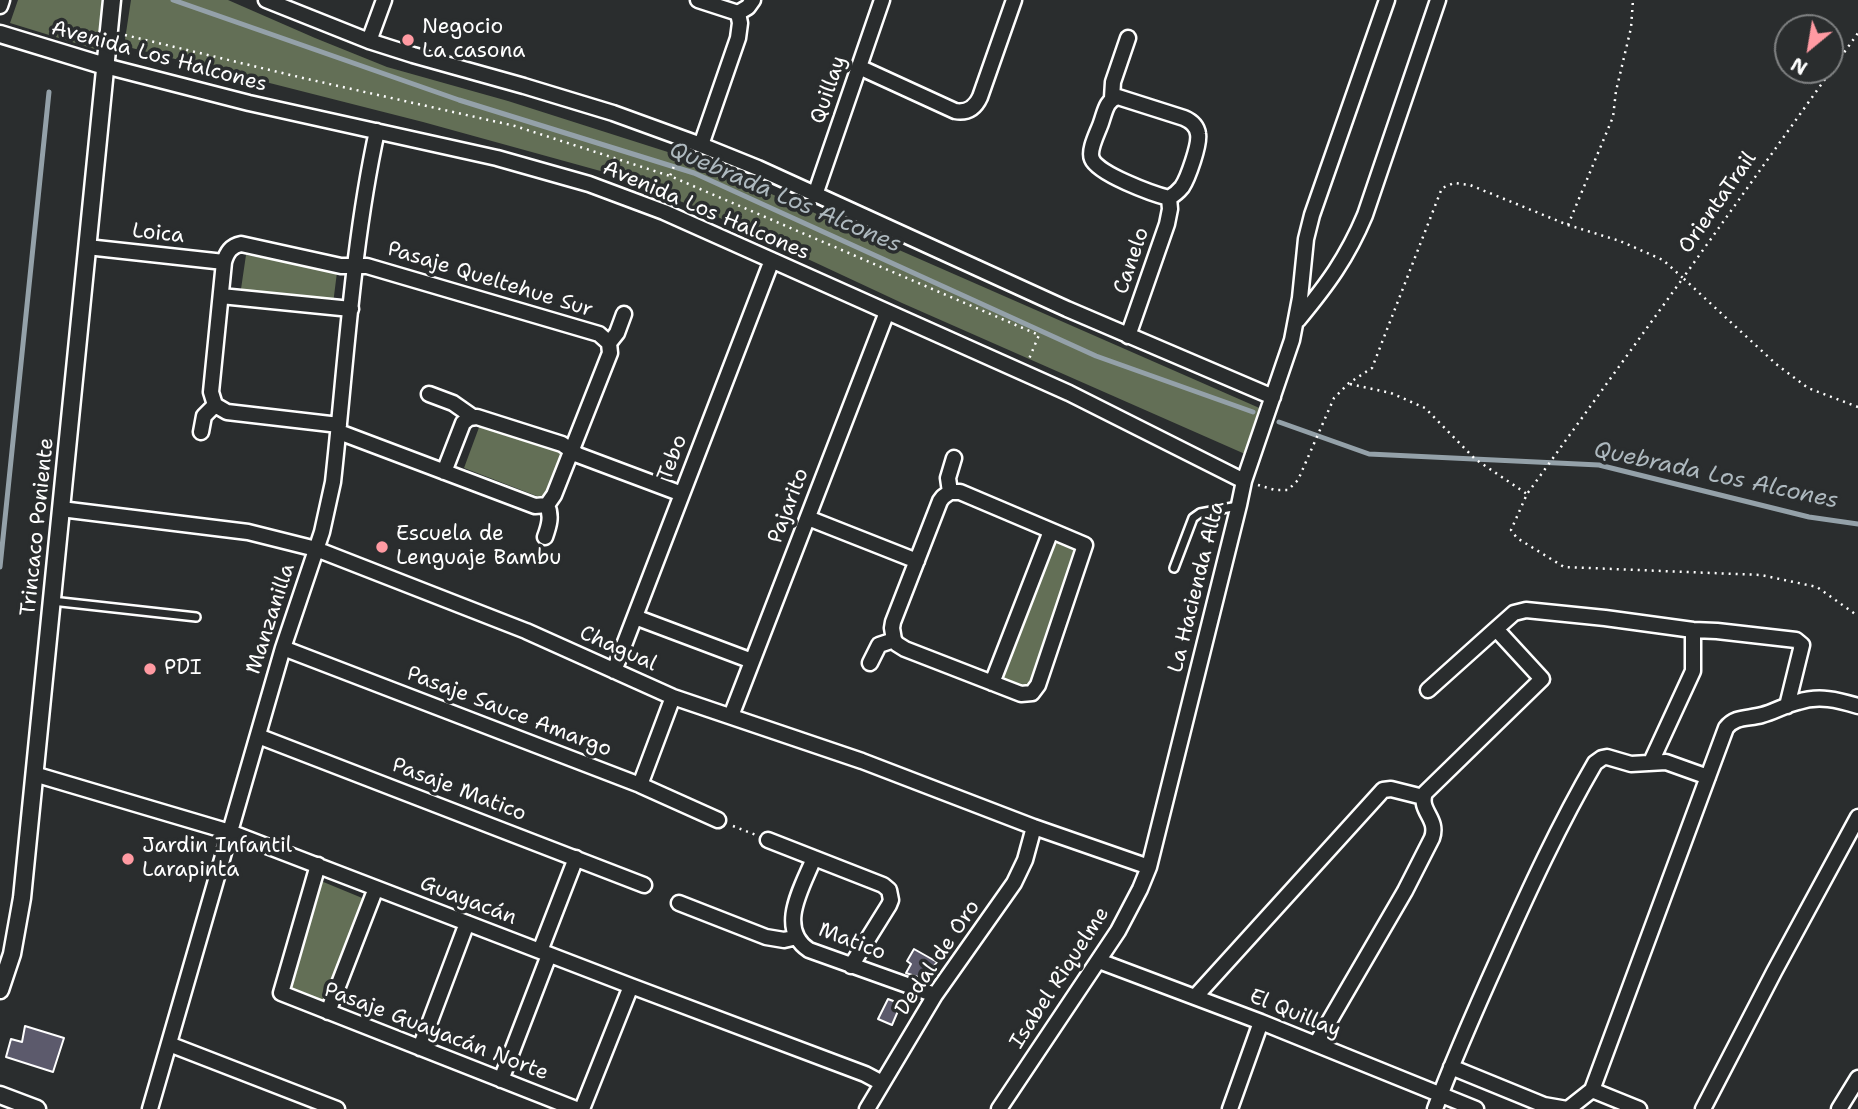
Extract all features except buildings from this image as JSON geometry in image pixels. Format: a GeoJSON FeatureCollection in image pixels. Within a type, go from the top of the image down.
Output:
{"type":"FeatureCollection","features":[{"type":"Feature","properties":{"kind":"street"},"geometry":{"type":"LineString","coordinates":[[0,6],[2,0]]}},
{"type":"Feature","properties":{"kind":"street","name":"Trincaco Poniente"},"geometry":{"type":"LineString","coordinates":[[0,990],[18,926],[112,0]]}},
{"type":"Feature","properties":{"kind":"street"},"geometry":{"type":"LineString","coordinates":[[266,0],[369,41],[569,99],[701,145],[1128,336],[1273,397]]}},
{"type":"Feature","properties":{"kind":"street"},"geometry":{"type":"LineString","coordinates":[[369,41],[384,0]]}},
{"type":"Feature","properties":{"kind":"street"},"geometry":{"type":"LineString","coordinates":[[698,0],[738,13],[753,0]]}},
{"type":"Feature","properties":{"kind":"street","name":"Quillay"},"geometry":{"type":"LineString","coordinates":[[815,195],[882,0]]}},
{"type":"Feature","properties":{"kind":"street"},"geometry":{"type":"LineString","coordinates":[[859,67],[956,111],[971,109],[981,97],[1014,0]]}},
{"type":"Feature","properties":{"kind":"street","name":"La Hacienda Alta"},"geometry":{"type":"LineString","coordinates":[[1149,867],[1244,481],[1287,358],[1297,321],[1312,215],[1387,0]]}},
{"type":"Feature","properties":{"kind":"street","name":"La Hacienda Alta"},"geometry":{"type":"LineString","coordinates":[[1297,321],[1327,285],[1356,237],[1438,0]]}},
{"type":"Feature","properties":{"kind":"street"},"geometry":{"type":"LineString","coordinates":[[701,145],[737,38],[740,23],[738,13]]}},
{"type":"Feature","properties":{"kind":"street","name":"Avenida Los Halcones"},"geometry":{"type":"LineString","coordinates":[[0,34],[105,66],[249,103],[497,158],[589,184],[664,212],[1023,372],[1115,415],[1244,481]]}},
{"type":"Feature","properties":{"kind":"street"},"geometry":{"type":"LineString","coordinates":[[1112,98],[1123,98],[1184,118],[1196,129],[1197,145],[1185,182],[1169,198],[1119,179],[1092,159],[1092,150],[1106,106],[1112,98],[1112,82],[1129,38]]}},
{"type":"Feature","properties":{"kind":"street","name":"Manzanilla"},"geometry":{"type":"LineString","coordinates":[[150,1109],[283,648],[331,497],[362,208],[377,131]]}},
{"type":"Feature","properties":{"kind":"street","name":"Canelo"},"geometry":{"type":"LineString","coordinates":[[1128,336],[1167,224],[1169,198]]}},
{"type":"Feature","properties":{"kind":"street","name":"Pasaje Queltehue Sur"},"geometry":{"type":"LineString","coordinates":[[224,262],[228,251],[237,245],[246,244],[341,266],[367,265],[599,334],[609,344]]}},
{"type":"Feature","properties":{"kind":"street","name":"Loica"},"geometry":{"type":"LineString","coordinates":[[87,247],[224,262]]}},
{"type":"Feature","properties":{"kind":"street","name":"Tebo"},"geometry":{"type":"LineString","coordinates":[[614,671],[772,260]]}},
{"type":"Feature","properties":{"kind":"street"},"geometry":{"type":"LineString","coordinates":[[224,262],[211,392],[215,405],[227,412],[339,428],[444,472],[536,506],[547,505],[552,499],[610,353],[609,344],[617,333],[624,314]]}},
{"type":"Feature","properties":{"kind":"street"},"geometry":{"type":"LineString","coordinates":[[221,296],[351,309]]}},
{"type":"Feature","properties":{"kind":"street","name":"Pajarito"},"geometry":{"type":"LineString","coordinates":[[731,716],[887,312]]}},
{"type":"Feature","properties":{"kind":"street"},"geometry":{"type":"LineString","coordinates":[[429,394],[453,404],[473,417],[562,444],[578,455],[682,495]]}},
{"type":"Feature","properties":{"kind":"street"},"geometry":{"type":"LineString","coordinates":[[201,432],[204,416],[215,405]]}},
{"type":"Feature","properties":{"kind":"street"},"geometry":{"type":"LineString","coordinates":[[444,472],[463,424],[473,417]]}},
{"type":"Feature","properties":{"kind":"street"},"geometry":{"type":"LineString","coordinates":[[950,492],[948,478],[954,458]]}},
{"type":"Feature","properties":{"kind":"street"},"geometry":{"type":"LineString","coordinates":[[950,492],[960,492],[1051,531],[1085,545],[1038,685],[1032,693],[1021,694],[992,683],[905,649],[894,640],[893,622],[940,501],[950,492]]}},
{"type":"Feature","properties":{"kind":"street"},"geometry":{"type":"LineString","coordinates":[[545,537],[550,522],[547,505]]}},
{"type":"Feature","properties":{"kind":"street","name":"Chagual"},"geometry":{"type":"LineString","coordinates":[[61,509],[248,533],[316,550],[526,631],[673,697],[862,761],[1034,827],[1149,867]]}},
{"type":"Feature","properties":{"kind":"street"},"geometry":{"type":"LineString","coordinates":[[807,518],[917,561]]}},
{"type":"Feature","properties":{"kind":"street"},"geometry":{"type":"LineString","coordinates":[[992,683],[1051,531]]}},
{"type":"Feature","properties":{"kind":"street"},"geometry":{"type":"LineString","coordinates":[[1428,690],[1514,613],[1526,610],[1796,640],[1801,645],[1787,706]]}},
{"type":"Feature","properties":{"kind":"street"},"geometry":{"type":"LineString","coordinates":[[635,617],[752,662]]}},
{"type":"Feature","properties":{"kind":"street"},"geometry":{"type":"LineString","coordinates":[[1316,1044],[1405,891],[1432,838],[1434,825],[1423,806],[1423,797],[1428,789],[1542,679],[1496,629]]}},
{"type":"Feature","properties":{"kind":"street"},"geometry":{"type":"LineString","coordinates":[[1651,762],[1693,671],[1693,630]]}},
{"type":"Feature","properties":{"kind":"street"},"geometry":{"type":"LineString","coordinates":[[870,663],[879,645],[894,640]]}},
{"type":"Feature","properties":{"kind":"street","name":"Pasaje Sauce Amargo"},"geometry":{"type":"LineString","coordinates":[[283,648],[640,785],[718,820]]}},
{"type":"Feature","properties":{"kind":"street"},"geometry":{"type":"LineString","coordinates":[[640,785],[673,697]]}},
{"type":"Feature","properties":{"kind":"street"},"geometry":{"type":"LineString","coordinates":[[1451,1067],[1544,1105],[1567,1109],[1592,1090],[1726,728],[1732,721],[1762,715],[1798,701],[1821,698],[1858,706]]}},
{"type":"Feature","properties":{"kind":"street","name":"Pasaje Matico"},"geometry":{"type":"LineString","coordinates":[[258,736],[644,885]]}},
{"type":"Feature","properties":{"kind":"street"},"geometry":{"type":"LineString","coordinates":[[1435,1109],[1533,881],[1595,763],[1607,757],[1631,764],[1666,762],[1708,777]]}},
{"type":"Feature","properties":{"kind":"street","name":"Guayacán"},"geometry":{"type":"LineString","coordinates":[[34,774],[230,832],[865,1074],[881,1083]]}},
{"type":"Feature","properties":{"kind":"street"},"geometry":{"type":"LineString","coordinates":[[1195,997],[1384,790],[1391,789],[1423,797]]}},
{"type":"Feature","properties":{"kind":"street"},"geometry":{"type":"LineString","coordinates":[[1703,1109],[1773,972],[1858,817]]}},
{"type":"Feature","properties":{"kind":"street","name":"Dedal de Oro"},"geometry":{"type":"LineString","coordinates":[[867,1109],[935,995],[1014,883],[1025,860],[1034,827]]}},
{"type":"Feature","properties":{"kind":"street"},"geometry":{"type":"LineString","coordinates":[[768,840],[883,885],[889,890],[889,905],[851,966]]}},
{"type":"Feature","properties":{"kind":"street"},"geometry":{"type":"LineString","coordinates":[[501,1080],[576,858]]}},
{"type":"Feature","properties":{"kind":"street"},"geometry":{"type":"LineString","coordinates":[[679,903],[775,940],[797,937],[792,916],[814,858]]}},
{"type":"Feature","properties":{"kind":"street","name":"Pasaje Guayacán Norte"},"geometry":{"type":"LineString","coordinates":[[318,865],[281,993],[576,1109]]}},
{"type":"Feature","properties":{"kind":"street","name":"Isabel Riquelme"},"geometry":{"type":"LineString","coordinates":[[999,1109],[1098,961],[1132,905],[1149,867]]}},
{"type":"Feature","properties":{"kind":"street"},"geometry":{"type":"LineString","coordinates":[[328,1012],[376,888]]}},
{"type":"Feature","properties":{"kind":"street"},"geometry":{"type":"LineString","coordinates":[[420,1048],[467,923]]}},
{"type":"Feature","properties":{"kind":"street","name":"Matico"},"geometry":{"type":"LineString","coordinates":[[797,937],[809,950],[935,995]]}},
{"type":"Feature","properties":{"kind":"street","name":"El Quillay"},"geometry":{"type":"LineString","coordinates":[[1098,961],[1261,1022],[1476,1109]]}},
{"type":"Feature","properties":{"kind":"street"},"geometry":{"type":"LineString","coordinates":[[582,1109],[631,986]]}},
{"type":"Feature","properties":{"kind":"street"},"geometry":{"type":"LineString","coordinates":[[1230,1109],[1261,1022]]}},
{"type":"Feature","properties":{"kind":"street"},"geometry":{"type":"LineString","coordinates":[[169,1044],[337,1109]]}},
{"type":"Feature","properties":{"kind":"street"},"geometry":{"type":"LineString","coordinates":[[1839,1109],[1858,1078]]}},
{"type":"Feature","properties":{"kind":"street"},"geometry":{"type":"LineString","coordinates":[[1592,1090],[1639,1109]]}},
{"type":"Feature","properties":{"kind":"street"},"geometry":{"type":"LineString","coordinates":[[0,1095],[37,1109]]}},
{"type":"Feature","properties":{"kind":"lane"},"geometry":{"type":"LineString","coordinates":[[1174,568],[1193,518],[1200,513],[1240,505]]}},
{"type":"Feature","properties":{"kind":"lane"},"geometry":{"type":"LineString","coordinates":[[52,601],[196,617]]}},
{"type":"Feature","properties":{"kind":"path"},"geometry":{"type":"LineString","coordinates":[[1568,225],[1613,117],[1616,91],[1631,28],[1633,0]]}},
{"type":"Feature","properties":{"kind":"path"},"geometry":{"type":"LineString","coordinates":[[109,31],[515,126],[670,176],[1039,335],[1023,372]]}},
{"type":"Feature","properties":{"kind":"path","name":"OrientaTrail"},"geometry":{"type":"LineString","coordinates":[[1349,383],[1372,368],[1441,188],[1454,183],[1469,185],[1663,260],[1684,278],[1858,33]]}},
{"type":"Feature","properties":{"kind":"path"},"geometry":{"type":"LineString","coordinates":[[670,176],[685,139]]}},
{"type":"Feature","properties":{"kind":"path"},"geometry":{"type":"LineString","coordinates":[[1858,407],[1808,388],[1776,364],[1684,278],[1527,494],[1511,530],[1517,538],[1564,566],[1761,575],[1817,587],[1858,616]]}},
{"type":"Feature","properties":{"kind":"path"},"geometry":{"type":"LineString","coordinates":[[1244,481],[1275,490],[1288,490],[1298,480],[1334,398],[1349,383],[1391,393],[1425,408],[1475,459],[1527,494]]}},
{"type":"Feature","properties":{"kind":"path"},"geometry":{"type":"LineString","coordinates":[[718,820],[768,840]]}},
{"type":"Feature","properties":{"kind":"green space"},"geometry":{"type":"Polygon","coordinates":[[[18,0],[102,0],[98,50],[10,23],[18,0]]]}},
{"type":"Feature","properties":{"kind":"green space"},"geometry":{"type":"Polygon","coordinates":[[[131,0],[228,0],[387,67],[508,101],[696,161],[1264,410],[1245,454],[902,303],[707,212],[615,175],[423,122],[124,46],[131,0]]]}},
{"type":"Feature","properties":{"kind":"green space"},"geometry":{"type":"Polygon","coordinates":[[[246,255],[337,272],[333,304],[241,289],[246,255]]]}},
{"type":"Feature","properties":{"kind":"green space"},"geometry":{"type":"Polygon","coordinates":[[[481,422],[565,454],[547,500],[464,468],[481,422]]]}},
{"type":"Feature","properties":{"kind":"green space"},"geometry":{"type":"Polygon","coordinates":[[[1052,538],[1081,549],[1029,689],[1000,678],[1052,538]]]}},
{"type":"Feature","properties":{"kind":"green space"},"geometry":{"type":"Polygon","coordinates":[[[321,881],[367,900],[326,1003],[288,989],[321,881]]]}},
{"type":"Feature","properties":{"kind":"waterway","name":"Quebrada Los Alcones"},"geometry":{"type":"LineString","coordinates":[[173,0],[459,100],[694,173],[1096,356],[1253,412]]}},
{"type":"Feature","properties":{"kind":"waterway"},"geometry":{"type":"LineString","coordinates":[[0,567],[49,92]]}},
{"type":"Feature","properties":{"kind":"waterway","name":"Quebrada Los Alcones"},"geometry":{"type":"LineString","coordinates":[[1279,422],[1369,454],[1599,465],[1809,517],[1858,524]]}},
{"type":"Feature","properties":{"kind":"place","name":"Negocio La casona"},"geometry":{"type":"Point","coordinates":[408,40]}},
{"type":"Feature","properties":{"kind":"place","name":"Escuela de Lenguaje Bambu"},"geometry":{"type":"Point","coordinates":[382,547]}},
{"type":"Feature","properties":{"kind":"place","name":"PDI"},"geometry":{"type":"Point","coordinates":[150,669]}},
{"type":"Feature","properties":{"kind":"place","name":"Jardin Infantil Larapinta"},"geometry":{"type":"Point","coordinates":[128,859]}}]}
